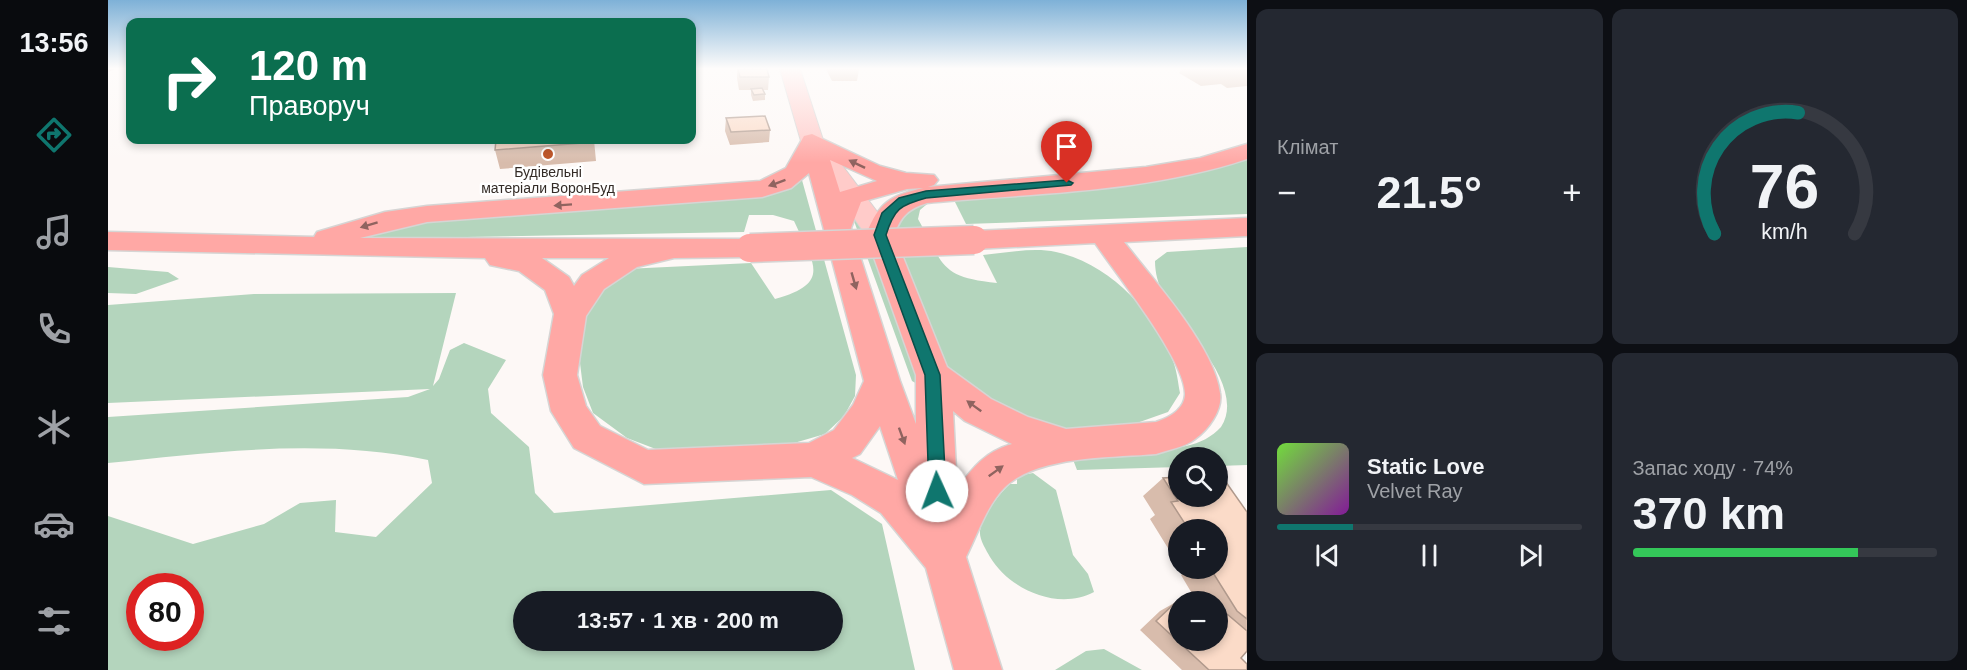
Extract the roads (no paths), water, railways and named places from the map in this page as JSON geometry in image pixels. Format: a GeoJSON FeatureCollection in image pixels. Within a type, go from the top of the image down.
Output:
{"type":"FeatureCollection","features":[{"type":"Feature","properties":{"kind":"highway"},"geometry":{"type":"LineString","coordinates":[[812,141],[871,171],[905,181],[1133,165],[1187,155],[1247,139]]}},
{"type":"Feature","properties":{"kind":"highway"},"geometry":{"type":"LineString","coordinates":[[812,141],[845,211],[882,381],[941,547],[978,670]]}},
{"type":"Feature","properties":{"kind":"highway"},"geometry":{"type":"LineString","coordinates":[[296,247],[385,220],[427,214],[762,189],[795,176],[806,162],[812,141]]}},
{"type":"Feature","properties":{"kind":"highway"},"geometry":{"type":"LineString","coordinates":[[941,547],[933,375],[880,235],[887,213],[903,201],[926,195],[1146,176],[1204,165],[1247,151]]}},
{"type":"Feature","properties":{"kind":"highway"},"geometry":{"type":"LineString","coordinates":[[845,211],[905,181]]}},
{"type":"Feature","properties":{"kind":"highway"},"geometry":{"type":"LineString","coordinates":[[108,242],[296,247],[667,250],[974,240],[1247,227]]}},
{"type":"Feature","properties":{"kind":"highway"},"geometry":{"type":"LineString","coordinates":[[941,547],[989,476],[1008,462],[1066,445],[1156,438],[1180,429],[1198,413],[1203,394],[1192,358],[1103,234]]}},
{"type":"Feature","properties":{"kind":"highway"},"geometry":{"type":"LineString","coordinates":[[444,249],[528,263],[558,284],[570,314]]}},
{"type":"Feature","properties":{"kind":"highway"},"geometry":{"type":"LineString","coordinates":[[667,250],[627,260],[593,282],[570,314],[560,375],[569,411],[587,436],[616,454],[644,467],[691,467],[813,460],[847,442],[867,415],[882,381]]}},
{"type":"Feature","properties":{"kind":"highway"},"geometry":{"type":"LineString","coordinates":[[933,375],[978,410],[1018,430],[1066,445]]}},
{"type":"Feature","properties":{"kind":"highway"},"geometry":{"type":"LineString","coordinates":[[813,460],[866,482],[895,500],[941,547]]}},
{"type":"Feature","properties":{"kind":"main road"},"geometry":{"type":"LineString","coordinates":[[800,100],[812,141]]}},
{"type":"Feature","properties":{"kind":"main road"},"geometry":{"type":"LineString","coordinates":[[845,211],[880,235]]}},
{"type":"Feature","properties":{"kind":"place","name":"Будівельні матеріали ВоронБуд"},"geometry":{"type":"Point","coordinates":[548,154]}}]}
